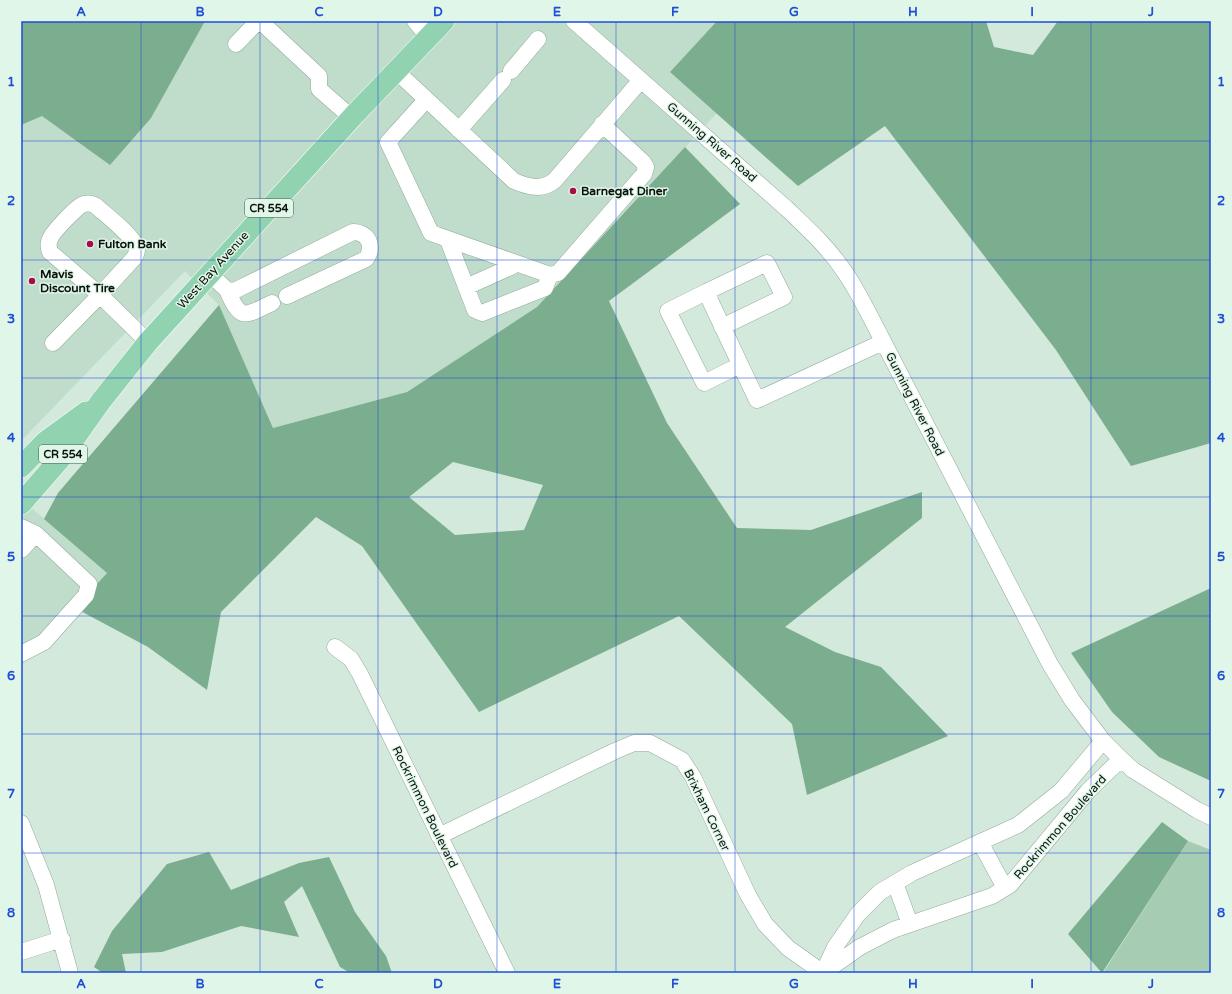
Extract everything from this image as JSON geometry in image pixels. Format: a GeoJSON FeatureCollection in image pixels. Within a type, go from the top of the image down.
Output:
{"type":"FeatureCollection","features":[{"type":"Feature","properties":{"kind":"main road","name":"West Bay Avenue"},"geometry":{"type":"LineString","coordinates":[[21,505],[60,459],[101,401],[148,342],[352,118],[444,21]]}},
{"type":"Feature","properties":{"kind":"main road","name":"West Bay Avenue"},"geometry":{"type":"LineString","coordinates":[[23,467],[45,442],[101,401]]}},
{"type":"Feature","properties":{"kind":"street"},"geometry":{"type":"LineString","coordinates":[[236,44],[259,21],[319,76],[319,88],[352,118]]}},
{"type":"Feature","properties":{"kind":"street"},"geometry":{"type":"LineString","coordinates":[[415,21],[428,37]]}},
{"type":"Feature","properties":{"kind":"street","name":"Gunning River Road"},"geometry":{"type":"LineString","coordinates":[[574,21],[816,236],[845,271],[1050,664],[1072,700],[1103,741],[1133,770],[1197,810],[1211,817]]}},
{"type":"Feature","properties":{"kind":"street"},"geometry":{"type":"LineString","coordinates":[[459,130],[538,39]]}},
{"type":"Feature","properties":{"kind":"street"},"geometry":{"type":"LineString","coordinates":[[396,72],[514,181],[526,186],[537,188],[549,186],[555,180],[641,80]]}},
{"type":"Feature","properties":{"kind":"street"},"geometry":{"type":"LineString","coordinates":[[426,100],[388,142],[430,233],[550,275],[558,273],[644,174],[646,167],[643,162],[602,124]]}},
{"type":"Feature","properties":{"kind":"street"},"geometry":{"type":"LineString","coordinates":[[53,343],[100,295],[134,258],[137,252],[136,247],[129,237],[96,206],[84,204],[76,209],[51,237],[48,245],[50,252],[100,295],[148,342]]}},
{"type":"Feature","properties":{"kind":"street"},"geometry":{"type":"LineString","coordinates":[[227,290],[234,291],[240,289],[353,232],[360,232],[366,235],[371,246],[370,253],[366,259],[287,296]]}},
{"type":"Feature","properties":{"kind":"street"},"geometry":{"type":"LineString","coordinates":[[448,240],[475,310],[482,313],[545,288],[550,275]]}},
{"type":"Feature","properties":{"kind":"street"},"geometry":{"type":"LineString","coordinates":[[466,287],[513,266],[514,263]]}},
{"type":"Feature","properties":{"kind":"street"},"geometry":{"type":"LineString","coordinates":[[722,327],[784,297],[767,264],[668,311],[704,383],[740,365]]}},
{"type":"Feature","properties":{"kind":"street"},"geometry":{"type":"LineString","coordinates":[[210,274],[227,290],[235,309],[240,313],[248,314],[272,303]]}},
{"type":"Feature","properties":{"kind":"street"},"geometry":{"type":"LineString","coordinates":[[706,292],[757,400],[883,342]]}},
{"type":"Feature","properties":{"kind":"street"},"geometry":{"type":"LineString","coordinates":[[21,505],[36,534]]}},
{"type":"Feature","properties":{"kind":"street"},"geometry":{"type":"LineString","coordinates":[[21,527],[36,534],[89,584],[86,595],[44,642],[21,654]]}},
{"type":"Feature","properties":{"kind":"street"},"geometry":{"type":"LineString","coordinates":[[21,550],[36,534]]}},
{"type":"Feature","properties":{"kind":"street","name":"Rockrimmon Boulevard"},"geometry":{"type":"LineString","coordinates":[[335,647],[351,660],[360,674],[507,973]]}},
{"type":"Feature","properties":{"kind":"street","name":"Rockrimmon Boulevard"},"geometry":{"type":"LineString","coordinates":[[823,973],[835,947],[858,914],[880,892],[912,873],[1018,825],[1061,790],[1103,741]]}},
{"type":"Feature","properties":{"kind":"street","name":"Brixham Corner"},"geometry":{"type":"LineString","coordinates":[[439,836],[615,750],[634,743],[650,743],[682,760],[693,777],[748,896],[765,924],[788,948],[823,973]]}},
{"type":"Feature","properties":{"kind":"street","name":"Rockrimmon Boulevard"},"geometry":{"type":"LineString","coordinates":[[823,973],[860,947],[893,930],[992,896],[1005,888],[1028,865],[1088,791],[1121,759]]}},
{"type":"Feature","properties":{"kind":"street"},"geometry":{"type":"LineString","coordinates":[[1038,810],[1057,828]]}},
{"type":"Feature","properties":{"kind":"street"},"geometry":{"type":"LineString","coordinates":[[21,823],[46,885],[70,973]]}},
{"type":"Feature","properties":{"kind":"street"},"geometry":{"type":"LineString","coordinates":[[980,842],[1005,888]]}},
{"type":"Feature","properties":{"kind":"street"},"geometry":{"type":"LineString","coordinates":[[895,883],[910,924]]}},
{"type":"Feature","properties":{"kind":"street"},"geometry":{"type":"LineString","coordinates":[[21,952],[62,940]]}},
{"type":"Feature","properties":{"kind":"shaded area"},"geometry":{"type":"Polygon","coordinates":[[[205,21],[717,21],[670,72],[717,113],[537,307],[407,392],[273,428],[219,305],[185,271],[21,441],[21,125],[42,115],[205,21]]]}},
{"type":"Feature","properties":{"kind":"shaded area"},"geometry":{"type":"Polygon","coordinates":[[[21,499],[107,573],[21,666],[21,499]]]}},
{"type":"Feature","properties":{"kind":"shaded area"},"geometry":{"type":"Polygon","coordinates":[[[1188,841],[1211,850],[1211,973],[1103,973],[1188,841]]]}},
{"type":"Feature","properties":{"kind":"green space"},"geometry":{"type":"Polygon","coordinates":[[[21,21],[205,21],[151,118],[110,165],[42,116],[21,125],[21,21]]]}},
{"type":"Feature","properties":{"kind":"green space"},"geometry":{"type":"Polygon","coordinates":[[[717,21],[986,21],[994,47],[1033,55],[1058,21],[1211,21],[1211,443],[1131,466],[1056,350],[885,126],[798,186],[670,72],[717,21]]]}},
{"type":"Feature","properties":{"kind":"green space"},"geometry":{"type":"Polygon","coordinates":[[[685,147],[740,204],[609,301],[667,423],[737,528],[811,530],[922,492],[922,518],[785,627],[835,652],[881,667],[948,736],[807,795],[792,724],[679,616],[479,712],[362,546],[316,517],[221,612],[207,690],[148,647],[75,608],[107,573],[44,519],[58,493],[219,305],[273,428],[407,392],[537,307],[685,147]],[[453,462],[409,497],[455,535],[524,530],[543,485],[453,462]]]}},
{"type":"Feature","properties":{"kind":"green space"},"geometry":{"type":"Polygon","coordinates":[[[1211,588],[1211,781],[1159,757],[1112,712],[1071,653],[1211,588]]]}},
{"type":"Feature","properties":{"kind":"green space"},"geometry":{"type":"Polygon","coordinates":[[[1162,822],[1188,841],[1102,973],[1068,934],[1162,822]]]}},
{"type":"Feature","properties":{"kind":"green space"},"geometry":{"type":"Polygon","coordinates":[[[209,852],[231,890],[299,863],[329,857],[355,912],[386,956],[392,973],[350,973],[340,967],[302,886],[284,902],[299,937],[241,926],[162,952],[122,954],[126,973],[103,973],[94,967],[112,931],[167,864],[209,852]]]}},
{"type":"Feature","properties":{"kind":"place","name":"Barnegat Diner"},"geometry":{"type":"Point","coordinates":[573,191]}},
{"type":"Feature","properties":{"kind":"place","name":"Fulton Bank"},"geometry":{"type":"Point","coordinates":[90,244]}},
{"type":"Feature","properties":{"kind":"place","name":"Mavis Discount Tire"},"geometry":{"type":"Point","coordinates":[32,281]}}]}
